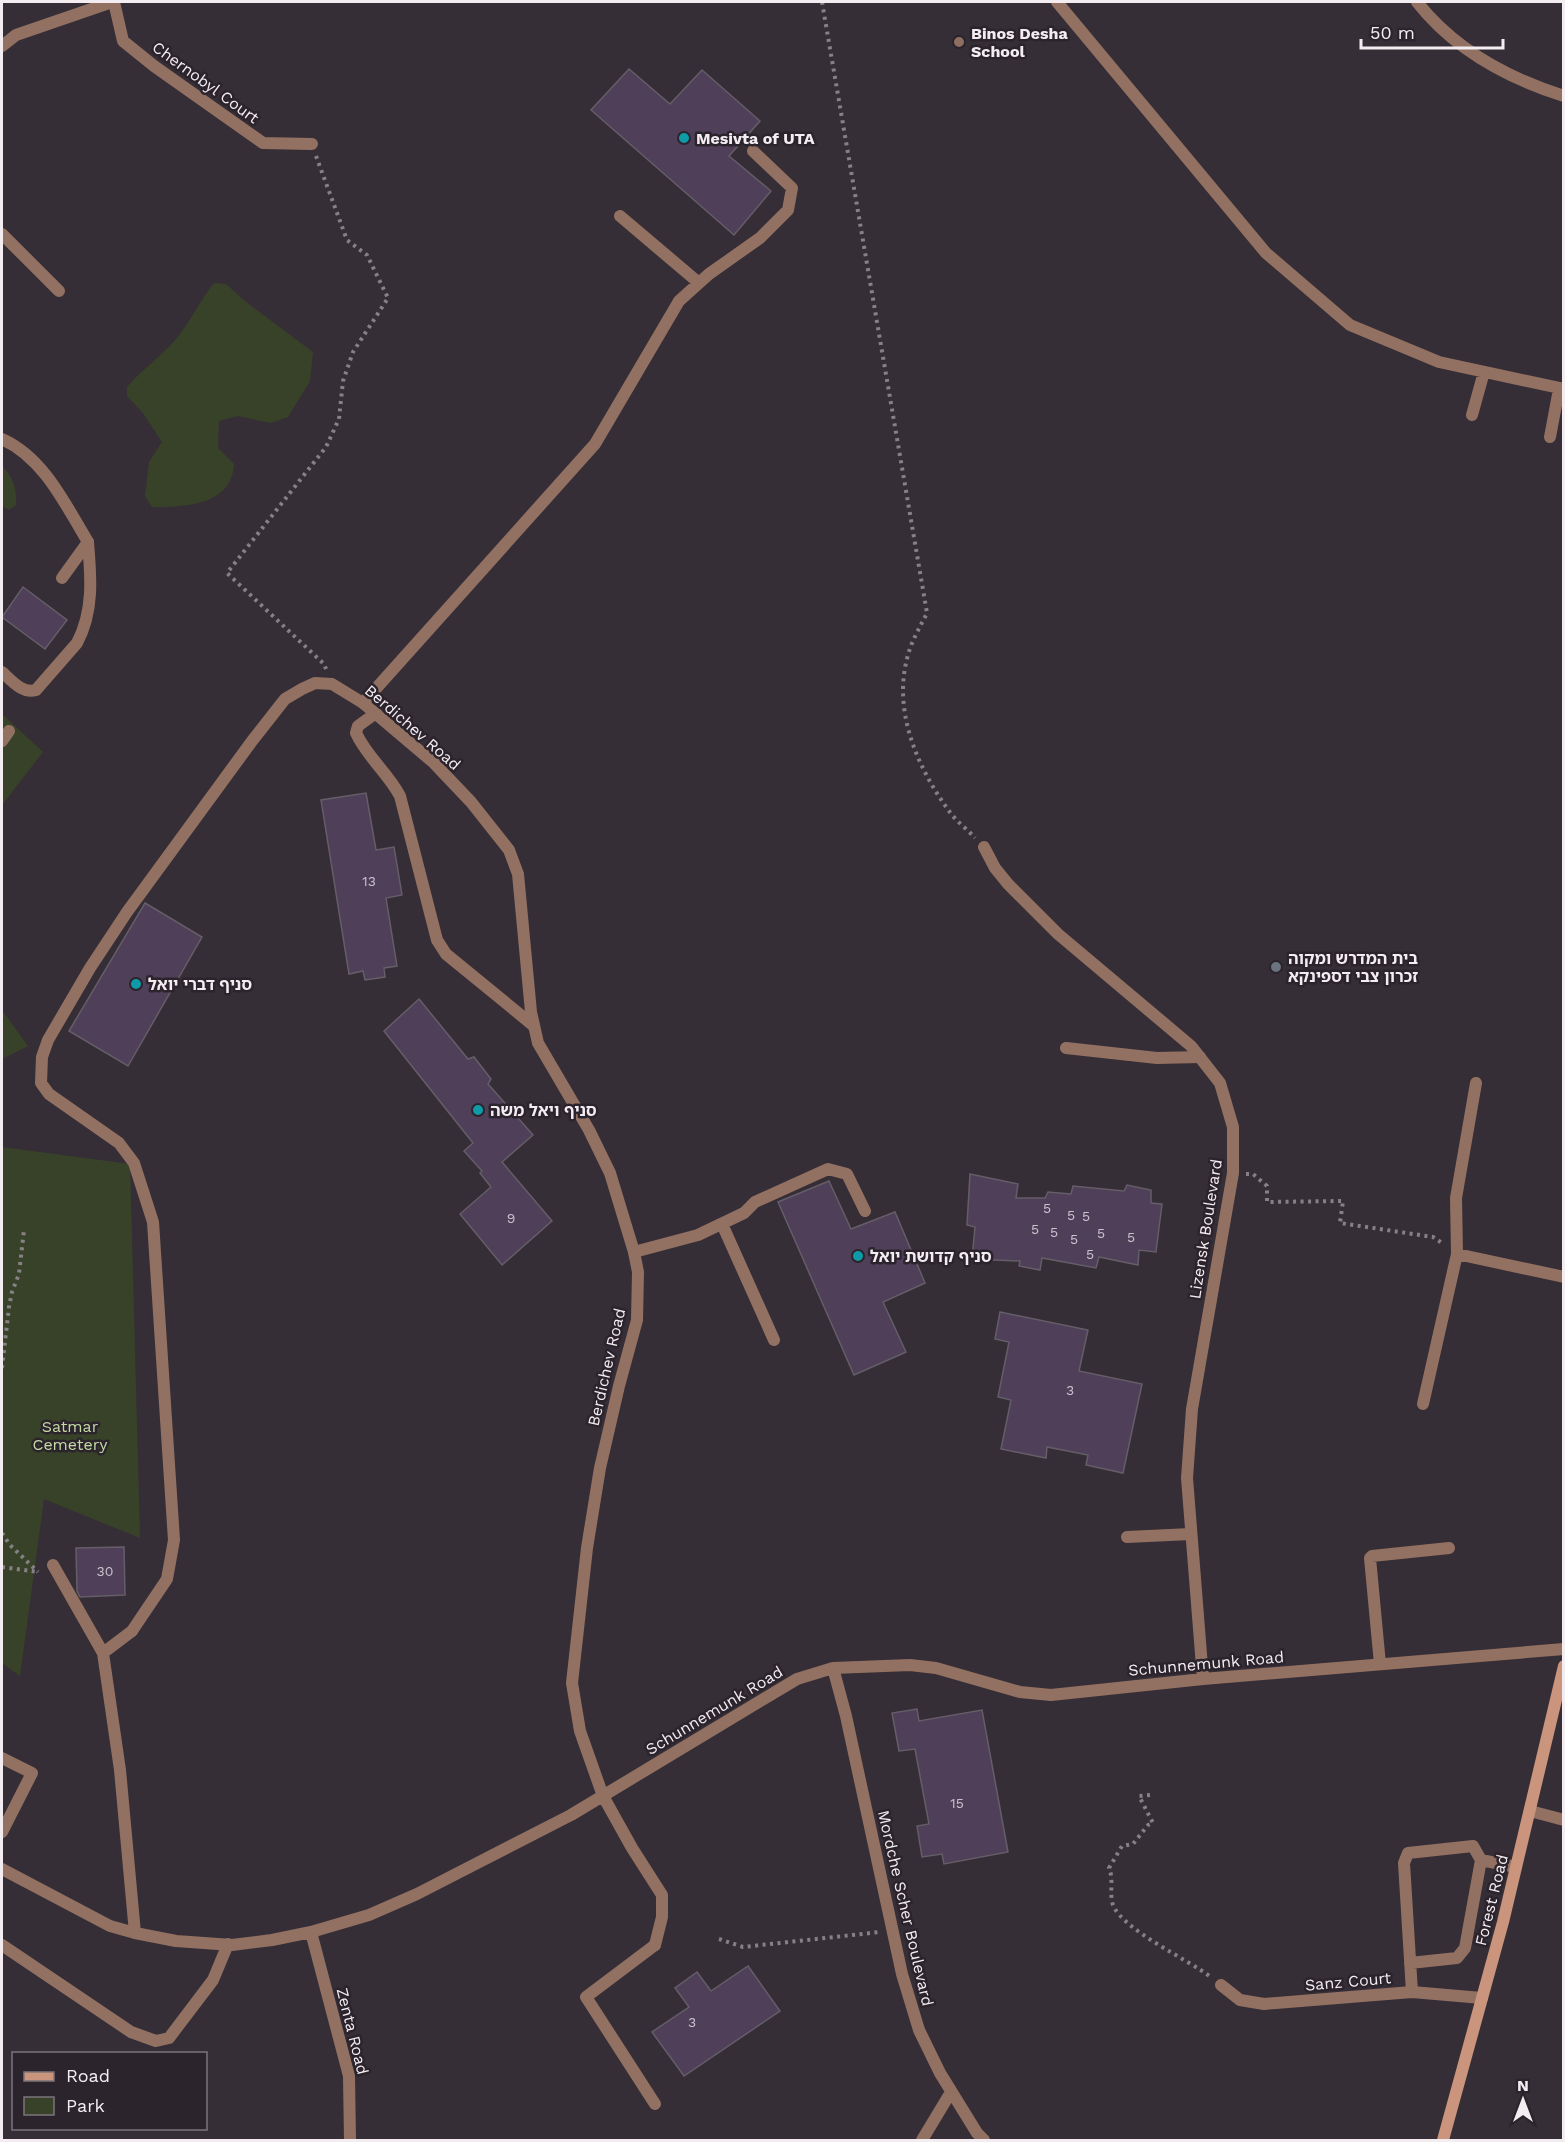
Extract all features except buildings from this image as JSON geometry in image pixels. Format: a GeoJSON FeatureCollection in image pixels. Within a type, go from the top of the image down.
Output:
{"type":"FeatureCollection","features":[{"type":"Feature","properties":{"kind":"street"},"geometry":{"type":"LineString","coordinates":[[2,46],[16,35],[113,2]]}},
{"type":"Feature","properties":{"kind":"street","name":"Chernobyl Court"},"geometry":{"type":"LineString","coordinates":[[113,2],[123,41],[154,66],[263,143],[312,144]]}},
{"type":"Feature","properties":{"kind":"street"},"geometry":{"type":"LineString","coordinates":[[1058,2],[1266,253],[1350,325],[1439,362],[1561,389],[1550,436]]}},
{"type":"Feature","properties":{"kind":"street"},"geometry":{"type":"LineString","coordinates":[[1417,2],[1466,50],[1504,74],[1563,96]]}},
{"type":"Feature","properties":{"kind":"street"},"geometry":{"type":"LineString","coordinates":[[363,703],[595,444],[679,301],[720,266],[760,238],[788,210],[792,188],[753,151]]}},
{"type":"Feature","properties":{"kind":"street"},"geometry":{"type":"LineString","coordinates":[[620,216],[699,283]]}},
{"type":"Feature","properties":{"kind":"street"},"geometry":{"type":"LineString","coordinates":[[2,234],[59,291]]}},
{"type":"Feature","properties":{"kind":"street"},"geometry":{"type":"LineString","coordinates":[[1472,415],[1484,372]]}},
{"type":"Feature","properties":{"kind":"street"},"geometry":{"type":"LineString","coordinates":[[2,440],[26,454],[39,466],[88,542],[90,574],[89,606],[83,628],[76,643],[36,690],[24,690],[2,672]]}},
{"type":"Feature","properties":{"kind":"street"},"geometry":{"type":"LineString","coordinates":[[62,579],[88,542]]}},
{"type":"Feature","properties":{"kind":"street"},"geometry":{"type":"LineString","coordinates":[[103,1653],[132,1631],[167,1579],[174,1540],[153,1222],[134,1162],[119,1143],[48,1094],[41,1083],[42,1058],[48,1040],[90,968],[127,912],[285,699],[315,683],[332,684]]}},
{"type":"Feature","properties":{"kind":"street","name":"Berdichev Road"},"geometry":{"type":"LineString","coordinates":[[332,684],[376,713],[434,763],[471,802],[508,850],[518,874],[531,1012],[538,1043],[589,1131],[610,1173],[634,1252],[638,1272],[637,1320],[600,1468],[587,1548],[572,1683],[580,1731],[603,1796],[662,1895],[662,1917],[655,1945],[586,1997],[655,2104]]}},
{"type":"Feature","properties":{"kind":"street"},"geometry":{"type":"LineString","coordinates":[[376,713],[358,726],[356,734],[365,750],[394,784],[400,796],[437,940],[446,954],[534,1026]]}},
{"type":"Feature","properties":{"kind":"street","name":"Lizensk Boulevard"},"geometry":{"type":"LineString","coordinates":[[984,847],[1008,884],[1058,934],[1191,1046],[1220,1083],[1233,1127],[1233,1173],[1192,1409],[1187,1478],[1203,1679]]}},
{"type":"Feature","properties":{"kind":"street"},"geometry":{"type":"LineString","coordinates":[[1066,1048],[1157,1058],[1200,1058]]}},
{"type":"Feature","properties":{"kind":"street"},"geometry":{"type":"LineString","coordinates":[[1423,1404],[1457,1254],[1456,1198],[1476,1083]]}},
{"type":"Feature","properties":{"kind":"street"},"geometry":{"type":"LineString","coordinates":[[634,1252],[698,1235],[744,1213],[755,1202],[828,1169],[847,1174],[865,1211]]}},
{"type":"Feature","properties":{"kind":"street"},"geometry":{"type":"LineString","coordinates":[[722,1224],[774,1340]]}},
{"type":"Feature","properties":{"kind":"street"},"geometry":{"type":"LineString","coordinates":[[1457,1254],[1563,1277]]}},
{"type":"Feature","properties":{"kind":"street"},"geometry":{"type":"LineString","coordinates":[[1127,1537],[1191,1533]]}},
{"type":"Feature","properties":{"kind":"street"},"geometry":{"type":"LineString","coordinates":[[1380,1664],[1370,1558],[1449,1548]]}},
{"type":"Feature","properties":{"kind":"street"},"geometry":{"type":"LineString","coordinates":[[53,1565],[103,1653],[120,1770],[135,1933]]}},
{"type":"Feature","properties":{"kind":"street","name":"Schunnemunk Road"},"geometry":{"type":"LineString","coordinates":[[2,1869],[110,1926],[135,1933],[176,1941],[228,1944],[272,1940],[311,1932],[369,1915],[417,1894],[572,1815],[797,1679],[833,1668],[910,1665],[936,1668],[1020,1692],[1051,1695],[1203,1679],[1563,1649]]}},
{"type":"Feature","properties":{"kind":"street","name":"Forest Road"},"geometry":{"type":"LineString","coordinates":[[1443,2140],[1516,1867],[1563,1666]]}},
{"type":"Feature","properties":{"kind":"street","name":"Mordche Scher Boulevard"},"geometry":{"type":"LineString","coordinates":[[833,1668],[846,1716],[902,1974],[919,2030],[951,2092],[984,2140]]}},
{"type":"Feature","properties":{"kind":"street"},"geometry":{"type":"LineString","coordinates":[[2,1758],[32,1773],[2,1832]]}},
{"type":"Feature","properties":{"kind":"street"},"geometry":{"type":"LineString","coordinates":[[1530,1811],[1563,1820]]}},
{"type":"Feature","properties":{"kind":"street"},"geometry":{"type":"LineString","coordinates":[[1410,1963],[1457,1958],[1465,1948],[1481,1860],[1473,1846],[1408,1853],[1404,1863],[1410,1963],[1412,1992]]}},
{"type":"Feature","properties":{"kind":"street"},"geometry":{"type":"LineString","coordinates":[[1481,1860],[1516,1867]]}},
{"type":"Feature","properties":{"kind":"street","name":"Zenta Road"},"geometry":{"type":"LineString","coordinates":[[311,1932],[349,2076],[350,2140]]}},
{"type":"Feature","properties":{"kind":"street"},"geometry":{"type":"LineString","coordinates":[[2,1945],[131,2032],[156,2041],[169,2038],[213,1980],[228,1944]]}},
{"type":"Feature","properties":{"kind":"street","name":"Sanz Court"},"geometry":{"type":"LineString","coordinates":[[1221,1985],[1240,2000],[1264,2004],[1412,1992],[1482,1998]]}},
{"type":"Feature","properties":{"kind":"street"},"geometry":{"type":"LineString","coordinates":[[922,2140],[951,2092]]}},
{"type":"Feature","properties":{"kind":"path"},"geometry":{"type":"LineString","coordinates":[[822,2],[927,613],[908,657],[904,687],[905,714],[913,746],[924,772],[950,813],[984,847]]}},
{"type":"Feature","properties":{"kind":"path"},"geometry":{"type":"LineString","coordinates":[[312,144],[334,211],[347,240],[367,255],[388,298],[353,352],[343,381],[339,419],[326,447],[227,573],[324,664],[332,684]]}},
{"type":"Feature","properties":{"kind":"path"},"geometry":{"type":"LineString","coordinates":[[1233,1173],[1253,1174],[1267,1186],[1267,1202],[1343,1201],[1340,1223],[1433,1237],[1457,1254]]}},
{"type":"Feature","properties":{"kind":"path"},"geometry":{"type":"LineString","coordinates":[[2,1368],[9,1307],[19,1274],[24,1230]]}},
{"type":"Feature","properties":{"kind":"path"},"geometry":{"type":"LineString","coordinates":[[2,1533],[10,1545],[38,1572],[2,1567]]}},
{"type":"Feature","properties":{"kind":"path"},"geometry":{"type":"LineString","coordinates":[[1150,1795],[1139,1796],[1153,1823],[1148,1825],[1133,1844],[1122,1846],[1109,1868],[1112,1874],[1112,1902],[1128,1925],[1196,1966],[1221,1985]]}},
{"type":"Feature","properties":{"kind":"path"},"geometry":{"type":"LineString","coordinates":[[719,1939],[743,1947],[892,1930]]}},
{"type":"Feature","properties":{"kind":"green space"},"geometry":{"type":"Polygon","coordinates":[[[214,283],[226,284],[246,302],[313,352],[310,381],[288,417],[271,423],[238,416],[219,421],[218,448],[234,464],[231,478],[216,496],[191,504],[152,507],[145,496],[149,462],[162,442],[143,413],[127,396],[127,387],[161,355],[185,328],[214,283]]]}},
{"type":"Feature","properties":{"kind":"green space"},"geometry":{"type":"Polygon","coordinates":[[[2,466],[12,479],[16,494],[16,505],[9,510],[2,506],[2,466]]]}},
{"type":"Feature","properties":{"kind":"green space"},"geometry":{"type":"Polygon","coordinates":[[[2,714],[43,752],[2,805],[2,714]]]}},
{"type":"Feature","properties":{"kind":"green space"},"geometry":{"type":"Polygon","coordinates":[[[2,1010],[28,1046],[2,1059],[2,1010]]]}},
{"type":"Feature","properties":{"kind":"green space","name":"Satmar Cemetery"},"geometry":{"type":"Polygon","coordinates":[[[2,1147],[130,1164],[140,1538],[44,1499],[20,1676],[2,1663],[2,1147]]]}},
{"type":"Feature","properties":{"kind":"place","name":"Binos Desha School"},"geometry":{"type":"Point","coordinates":[959,42]}},
{"type":"Feature","properties":{"kind":"place","name":"Mesivta of UTA"},"geometry":{"type":"Point","coordinates":[684,138]}},
{"type":"Feature","properties":{"kind":"place","name":"בית המדרש ומקוה זכרון צבי דספינקא"},"geometry":{"type":"Point","coordinates":[1276,967]}},
{"type":"Feature","properties":{"kind":"place","name":"סניף דברי יואל"},"geometry":{"type":"Point","coordinates":[136,984]}},
{"type":"Feature","properties":{"kind":"place","name":"סניף ויאל משה"},"geometry":{"type":"Point","coordinates":[478,1110]}},
{"type":"Feature","properties":{"kind":"place","name":"סניף קדושת יואל"},"geometry":{"type":"Point","coordinates":[858,1256]}}]}
